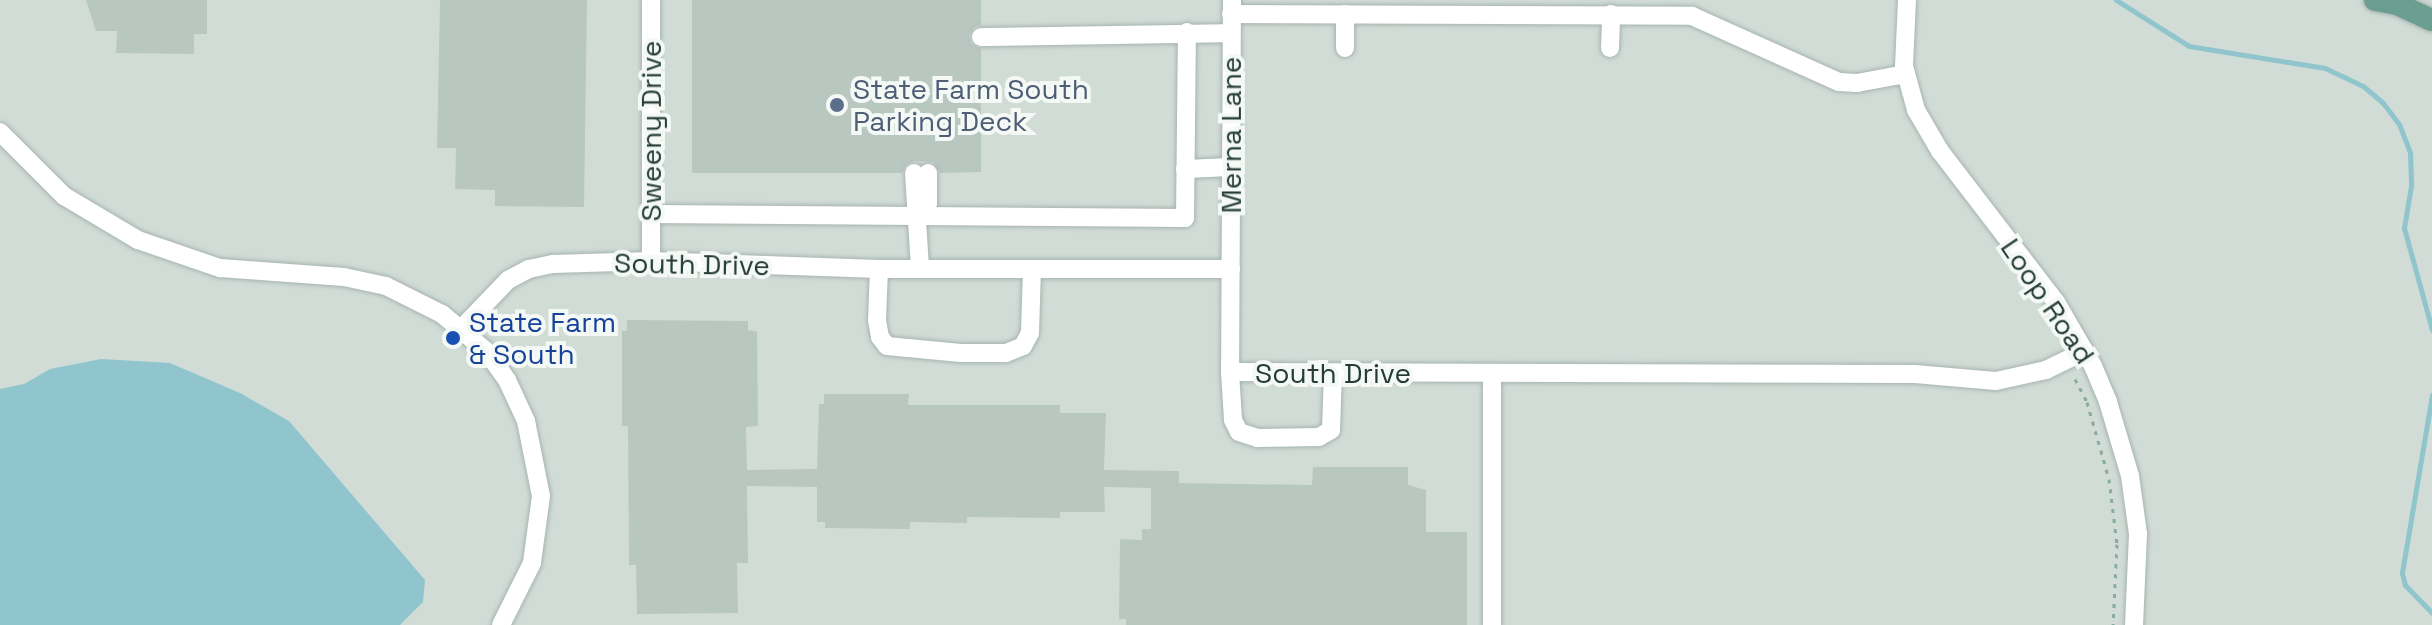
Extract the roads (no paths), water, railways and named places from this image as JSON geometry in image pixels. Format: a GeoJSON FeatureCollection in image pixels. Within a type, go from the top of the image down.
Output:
{"type":"FeatureCollection","features":[{"type":"Feature","properties":{"kind":"main road"},"geometry":{"type":"LineString","coordinates":[[2375,0],[2397,4],[2432,20]]}},
{"type":"Feature","properties":{"kind":"street","name":"Sweeny Drive"},"geometry":{"type":"LineString","coordinates":[[651,0],[651,261]]}},
{"type":"Feature","properties":{"kind":"street","name":"Loop Road"},"geometry":{"type":"LineString","coordinates":[[1907,0],[1903,15],[1906,74],[1916,110],[1940,151],[2056,302],[2085,351],[2108,402],[2130,476],[2138,534],[2134,625]]}},
{"type":"Feature","properties":{"kind":"street"},"geometry":{"type":"LineString","coordinates":[[1345,14],[1345,48]]}},
{"type":"Feature","properties":{"kind":"street"},"geometry":{"type":"LineString","coordinates":[[1610,48],[1611,14]]}},
{"type":"Feature","properties":{"kind":"street"},"geometry":{"type":"LineString","coordinates":[[981,37],[1086,38],[1139,32],[1187,32],[1231,16],[1692,16],[1709,20],[1839,82],[1857,83],[1906,74]]}},
{"type":"Feature","properties":{"kind":"street","name":"Merna Lane"},"geometry":{"type":"LineString","coordinates":[[1231,16],[1231,269]]}},
{"type":"Feature","properties":{"kind":"street"},"geometry":{"type":"LineString","coordinates":[[651,214],[1185,218],[1187,32]]}},
{"type":"Feature","properties":{"kind":"street"},"geometry":{"type":"LineString","coordinates":[[0,132],[64,196],[93,216],[162,250],[220,268],[365,280],[409,295],[462,328],[486,351],[507,380],[534,447],[539,484],[540,523],[532,563],[501,625]]}},
{"type":"Feature","properties":{"kind":"street"},"geometry":{"type":"LineString","coordinates":[[1185,169],[1231,167]]}},
{"type":"Feature","properties":{"kind":"street"},"geometry":{"type":"LineString","coordinates":[[920,269],[919,216],[915,202],[921,173]]}},
{"type":"Feature","properties":{"kind":"street","name":"South Drive"},"geometry":{"type":"LineString","coordinates":[[462,328],[508,280],[529,269],[553,264],[651,261],[879,269],[1231,269],[1230,372],[1915,374],[1996,381],[2046,370],[2085,351]]}},
{"type":"Feature","properties":{"kind":"street"},"geometry":{"type":"LineString","coordinates":[[879,269],[877,320],[880,337],[887,346],[961,353],[1006,353],[1023,346],[1030,333],[1032,270]]}},
{"type":"Feature","properties":{"kind":"street"},"geometry":{"type":"LineString","coordinates":[[1230,372],[1233,420],[1239,432],[1258,438],[1319,437],[1331,430],[1333,373]]}},
{"type":"Feature","properties":{"kind":"street"},"geometry":{"type":"LineString","coordinates":[[1492,373],[1492,625]]}},
{"type":"Feature","properties":{"kind":"water"},"geometry":{"type":"Polygon","coordinates":[[[101,359],[170,363],[240,393],[289,421],[425,580],[423,602],[400,625],[0,625],[0,389],[24,384],[50,369],[101,359]]]}},
{"type":"Feature","properties":{"kind":"waterway"},"geometry":{"type":"LineString","coordinates":[[2116,0],[2189,46],[2325,68],[2363,86],[2383,103],[2399,124],[2410,153],[2411,186],[2404,228],[2432,330]]}},
{"type":"Feature","properties":{"kind":"waterway"},"geometry":{"type":"LineString","coordinates":[[2432,395],[2402,573],[2405,585],[2432,613]]}},
{"type":"Feature","properties":{"kind":"place","name":"State Farm South Parking Deck"},"geometry":{"type":"Point","coordinates":[837,105]}},
{"type":"Feature","properties":{"kind":"place","name":"State Farm & South"},"geometry":{"type":"Point","coordinates":[453,338]}}]}
